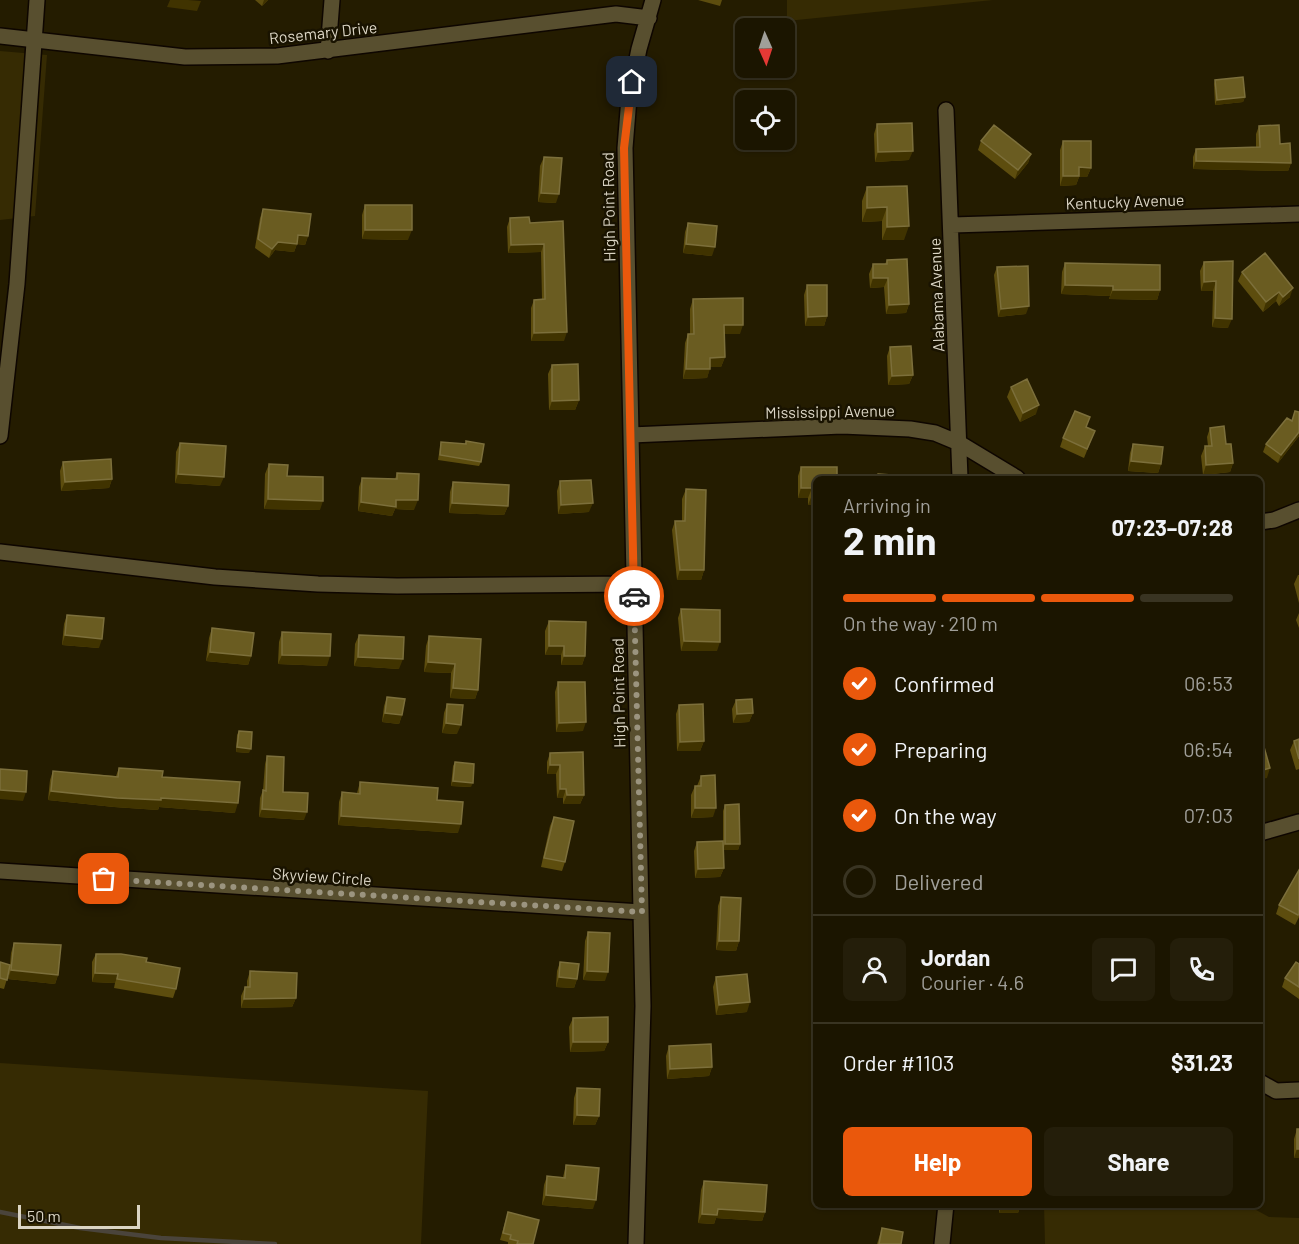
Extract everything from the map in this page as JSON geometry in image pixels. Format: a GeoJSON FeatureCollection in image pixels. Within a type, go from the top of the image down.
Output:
{"type":"FeatureCollection","features":[{"type":"Feature","properties":{"kind":"street"},"geometry":{"type":"LineString","coordinates":[[0,436],[17,284],[37,0]]}},
{"type":"Feature","properties":{"kind":"street"},"geometry":{"type":"LineString","coordinates":[[328,51],[332,0]]}},
{"type":"Feature","properties":{"kind":"street","name":"High Point Road"},"geometry":{"type":"LineString","coordinates":[[636,1244],[642,1093],[642,912],[624,148],[631,88],[653,0]]}},
{"type":"Feature","properties":{"kind":"street","name":"Rosemary Drive"},"geometry":{"type":"LineString","coordinates":[[0,36],[185,57],[278,56],[616,14],[649,18]]}},
{"type":"Feature","properties":{"kind":"street","name":"Alabama Avenue"},"geometry":{"type":"LineString","coordinates":[[946,110],[960,476]]}},
{"type":"Feature","properties":{"kind":"street","name":"Kentucky Avenue"},"geometry":{"type":"LineString","coordinates":[[952,225],[1299,214]]}},
{"type":"Feature","properties":{"kind":"street","name":"Mississippi Avenue"},"geometry":{"type":"LineString","coordinates":[[631,435],[842,426],[910,429],[935,433],[959,443],[1014,476]]}},
{"type":"Feature","properties":{"kind":"street"},"geometry":{"type":"LineString","coordinates":[[1263,522],[1274,520],[1299,510]]}},
{"type":"Feature","properties":{"kind":"street"},"geometry":{"type":"LineString","coordinates":[[0,552],[215,576],[318,584],[392,586],[633,584]]}},
{"type":"Feature","properties":{"kind":"street"},"geometry":{"type":"LineString","coordinates":[[1263,832],[1299,822]]}},
{"type":"Feature","properties":{"kind":"street","name":"Skyview Circle"},"geometry":{"type":"LineString","coordinates":[[0,871],[642,912]]}},
{"type":"Feature","properties":{"kind":"street"},"geometry":{"type":"LineString","coordinates":[[1263,1084],[1276,1091],[1299,1090]]}},
{"type":"Feature","properties":{"kind":"street"},"geometry":{"type":"LineString","coordinates":[[942,1244],[946,1208]]}},
{"type":"Feature","properties":{"kind":"shaded area"},"geometry":{"type":"Polygon","coordinates":[[[787,0],[993,0],[795,20],[795,18],[787,18],[787,0]]]}},
{"type":"Feature","properties":{"kind":"shaded area"},"geometry":{"type":"Polygon","coordinates":[[[0,51],[47,55],[35,216],[0,220],[0,51]]]}},
{"type":"Feature","properties":{"kind":"shaded area"},"geometry":{"type":"Polygon","coordinates":[[[0,1063],[428,1091],[421,1244],[0,1244],[0,1063]]]}},
{"type":"Feature","properties":{"kind":"shaded area"},"geometry":{"type":"Polygon","coordinates":[[[1044,1208],[1252,1208],[1269,1217],[1299,1218],[1299,1244],[1045,1244],[1044,1208]]]}},
{"type":"Feature","properties":{"kind":"building"},"geometry":{"type":"Polygon","coordinates":[[[1243,77],[1245,97],[1217,100],[1215,80],[1243,77]]]}},
{"type":"Feature","properties":{"kind":"building"},"geometry":{"type":"Polygon","coordinates":[[[912,123],[913,151],[878,152],[877,124],[912,123]]]}},
{"type":"Feature","properties":{"kind":"building"},"geometry":{"type":"Polygon","coordinates":[[[994,125],[1031,154],[1018,170],[981,141],[994,125]]]}},
{"type":"Feature","properties":{"kind":"building"},"geometry":{"type":"Polygon","coordinates":[[[1279,125],[1280,144],[1290,143],[1291,163],[1196,161],[1196,149],[1260,147],[1259,126],[1279,125]]]}},
{"type":"Feature","properties":{"kind":"building"},"geometry":{"type":"Polygon","coordinates":[[[1063,141],[1091,141],[1091,168],[1079,167],[1079,176],[1063,176],[1063,141]]]}},
{"type":"Feature","properties":{"kind":"building"},"geometry":{"type":"Polygon","coordinates":[[[544,157],[562,158],[559,194],[541,193],[544,157]]]}},
{"type":"Feature","properties":{"kind":"building"},"geometry":{"type":"Polygon","coordinates":[[[907,186],[909,226],[887,227],[887,207],[867,208],[867,187],[907,186]]]}},
{"type":"Feature","properties":{"kind":"building"},"geometry":{"type":"Polygon","coordinates":[[[365,205],[412,205],[412,230],[365,230],[365,205]]]}},
{"type":"Feature","properties":{"kind":"building"},"geometry":{"type":"Polygon","coordinates":[[[263,209],[311,214],[308,236],[298,235],[297,244],[278,242],[272,249],[258,239],[263,209]]]}},
{"type":"Feature","properties":{"kind":"building"},"geometry":{"type":"Polygon","coordinates":[[[529,217],[530,223],[563,221],[567,332],[534,333],[534,300],[545,299],[544,244],[511,245],[510,218],[529,217]]]}},
{"type":"Feature","properties":{"kind":"building"},"geometry":{"type":"Polygon","coordinates":[[[688,223],[717,226],[715,247],[686,244],[688,223]]]}},
{"type":"Feature","properties":{"kind":"building"},"geometry":{"type":"Polygon","coordinates":[[[1265,253],[1293,288],[1283,297],[1279,292],[1266,302],[1242,272],[1265,253]]]}},
{"type":"Feature","properties":{"kind":"building"},"geometry":{"type":"Polygon","coordinates":[[[907,259],[909,304],[889,305],[888,278],[873,278],[873,264],[887,264],[887,260],[907,259]]]}},
{"type":"Feature","properties":{"kind":"building"},"geometry":{"type":"Polygon","coordinates":[[[1233,261],[1232,319],[1215,318],[1216,281],[1204,282],[1204,262],[1233,261]]]}},
{"type":"Feature","properties":{"kind":"building"},"geometry":{"type":"Polygon","coordinates":[[[1065,263],[1160,265],[1160,290],[1113,290],[1113,286],[1065,285],[1065,263]]]}},
{"type":"Feature","properties":{"kind":"building"},"geometry":{"type":"Polygon","coordinates":[[[1028,266],[1029,306],[1001,309],[997,267],[1028,266]]]}},
{"type":"Feature","properties":{"kind":"building"},"geometry":{"type":"Polygon","coordinates":[[[807,285],[827,285],[827,316],[808,317],[807,285]]]}},
{"type":"Feature","properties":{"kind":"building"},"geometry":{"type":"Polygon","coordinates":[[[743,298],[743,325],[724,325],[725,357],[710,358],[710,369],[686,369],[688,334],[694,334],[693,299],[743,298]]]}},
{"type":"Feature","properties":{"kind":"building"},"geometry":{"type":"Polygon","coordinates":[[[911,346],[913,375],[892,376],[890,347],[911,346]]]}},
{"type":"Feature","properties":{"kind":"building"},"geometry":{"type":"Polygon","coordinates":[[[578,364],[579,400],[552,401],[552,365],[578,364]]]}},
{"type":"Feature","properties":{"kind":"building"},"geometry":{"type":"Polygon","coordinates":[[[1027,379],[1039,405],[1023,413],[1011,387],[1027,379]]]}},
{"type":"Feature","properties":{"kind":"building"},"geometry":{"type":"Polygon","coordinates":[[[1075,411],[1090,417],[1086,427],[1095,431],[1087,449],[1063,438],[1075,411]]]}},
{"type":"Feature","properties":{"kind":"building"},"geometry":{"type":"Polygon","coordinates":[[[1295,411],[1299,412],[1299,432],[1281,455],[1266,444],[1287,418],[1292,421],[1295,411]]]}},
{"type":"Feature","properties":{"kind":"building"},"geometry":{"type":"Polygon","coordinates":[[[1224,426],[1226,444],[1231,444],[1233,463],[1206,465],[1205,446],[1212,446],[1210,428],[1224,426]]]}},
{"type":"Feature","properties":{"kind":"building"},"geometry":{"type":"Polygon","coordinates":[[[466,441],[484,444],[481,462],[440,455],[441,442],[466,444],[466,441]]]}},
{"type":"Feature","properties":{"kind":"building"},"geometry":{"type":"Polygon","coordinates":[[[180,443],[226,446],[224,477],[178,474],[180,443]]]}},
{"type":"Feature","properties":{"kind":"building"},"geometry":{"type":"Polygon","coordinates":[[[1133,444],[1163,447],[1161,464],[1131,461],[1133,444]]]}},
{"type":"Feature","properties":{"kind":"building"},"geometry":{"type":"Polygon","coordinates":[[[111,459],[112,479],[65,482],[63,462],[111,459]]]}},
{"type":"Feature","properties":{"kind":"building"},"geometry":{"type":"Polygon","coordinates":[[[269,464],[288,465],[287,476],[323,477],[323,501],[268,499],[269,464]]]}},
{"type":"Feature","properties":{"kind":"building"},"geometry":{"type":"Polygon","coordinates":[[[801,467],[837,467],[837,476],[813,476],[813,495],[812,488],[801,488],[801,467]]]}},
{"type":"Feature","properties":{"kind":"building"},"geometry":{"type":"Polygon","coordinates":[[[397,473],[419,474],[418,500],[396,500],[396,507],[361,502],[362,478],[397,479],[397,473]]]}},
{"type":"Feature","properties":{"kind":"building"},"geometry":{"type":"Polygon","coordinates":[[[878,474],[906,476],[878,476],[878,474]]]}},
{"type":"Feature","properties":{"kind":"building"},"geometry":{"type":"Polygon","coordinates":[[[591,480],[593,503],[561,505],[560,481],[591,480]]]}},
{"type":"Feature","properties":{"kind":"building"},"geometry":{"type":"Polygon","coordinates":[[[453,482],[509,485],[508,506],[452,503],[453,482]]]}},
{"type":"Feature","properties":{"kind":"building"},"geometry":{"type":"Polygon","coordinates":[[[686,489],[706,490],[704,570],[680,570],[675,521],[685,521],[686,489]]]}},
{"type":"Feature","properties":{"kind":"building"},"geometry":{"type":"Polygon","coordinates":[[[681,609],[720,610],[720,642],[684,641],[681,609]]]}},
{"type":"Feature","properties":{"kind":"building"},"geometry":{"type":"Polygon","coordinates":[[[67,615],[104,618],[102,639],[65,635],[67,615]]]}},
{"type":"Feature","properties":{"kind":"building"},"geometry":{"type":"Polygon","coordinates":[[[549,621],[586,622],[585,656],[564,656],[564,646],[549,646],[549,621]]]}},
{"type":"Feature","properties":{"kind":"building"},"geometry":{"type":"Polygon","coordinates":[[[212,628],[254,633],[251,656],[210,652],[212,628]]]}},
{"type":"Feature","properties":{"kind":"building"},"geometry":{"type":"Polygon","coordinates":[[[282,632],[331,634],[330,656],[282,655],[282,632]]]}},
{"type":"Feature","properties":{"kind":"building"},"geometry":{"type":"Polygon","coordinates":[[[359,635],[404,637],[403,659],[358,657],[359,635]]]}},
{"type":"Feature","properties":{"kind":"building"},"geometry":{"type":"Polygon","coordinates":[[[429,636],[481,639],[478,690],[453,688],[455,664],[428,662],[429,636]]]}},
{"type":"Feature","properties":{"kind":"building"},"geometry":{"type":"Polygon","coordinates":[[[558,682],[585,682],[586,722],[559,723],[558,682]]]}},
{"type":"Feature","properties":{"kind":"building"},"geometry":{"type":"Polygon","coordinates":[[[387,697],[405,699],[402,715],[385,713],[387,697]]]}},
{"type":"Feature","properties":{"kind":"building"},"geometry":{"type":"Polygon","coordinates":[[[752,699],[753,713],[737,714],[736,700],[752,699]]]}},
{"type":"Feature","properties":{"kind":"building"},"geometry":{"type":"Polygon","coordinates":[[[447,704],[463,705],[461,725],[446,723],[447,704]]]}},
{"type":"Feature","properties":{"kind":"building"},"geometry":{"type":"Polygon","coordinates":[[[703,704],[704,741],[680,742],[679,705],[703,704]]]}},
{"type":"Feature","properties":{"kind":"building"},"geometry":{"type":"Polygon","coordinates":[[[239,731],[252,732],[251,749],[237,747],[239,731]]]}},
{"type":"Feature","properties":{"kind":"building"},"geometry":{"type":"Polygon","coordinates":[[[1299,739],[1299,759],[1294,741],[1299,739]]]}},
{"type":"Feature","properties":{"kind":"building"},"geometry":{"type":"Polygon","coordinates":[[[1263,747],[1270,768],[1263,770],[1263,747]]]}},
{"type":"Feature","properties":{"kind":"building"},"geometry":{"type":"Polygon","coordinates":[[[583,752],[584,795],[567,795],[566,789],[560,789],[560,765],[550,765],[550,753],[583,752]]]}},
{"type":"Feature","properties":{"kind":"building"},"geometry":{"type":"Polygon","coordinates":[[[267,756],[284,757],[283,792],[308,793],[307,812],[262,809],[263,790],[266,791],[267,756]]]}},
{"type":"Feature","properties":{"kind":"building"},"geometry":{"type":"Polygon","coordinates":[[[455,762],[474,764],[473,783],[453,781],[455,762]]]}},
{"type":"Feature","properties":{"kind":"building"},"geometry":{"type":"Polygon","coordinates":[[[119,768],[163,771],[162,777],[240,782],[238,803],[161,798],[161,800],[117,798],[51,791],[53,771],[118,777],[119,768]]]}},
{"type":"Feature","properties":{"kind":"building"},"geometry":{"type":"Polygon","coordinates":[[[0,769],[27,771],[26,792],[0,790],[0,769]]]}},
{"type":"Feature","properties":{"kind":"building"},"geometry":{"type":"Polygon","coordinates":[[[715,775],[716,808],[695,808],[695,786],[701,786],[701,776],[715,775]]]}},
{"type":"Feature","properties":{"kind":"building"},"geometry":{"type":"Polygon","coordinates":[[[360,782],[438,788],[437,800],[463,802],[461,824],[341,816],[342,792],[360,794],[360,782]]]}},
{"type":"Feature","properties":{"kind":"building"},"geometry":{"type":"Polygon","coordinates":[[[739,804],[740,844],[725,844],[725,805],[739,804]]]}},
{"type":"Feature","properties":{"kind":"building"},"geometry":{"type":"Polygon","coordinates":[[[554,817],[574,821],[565,862],[544,858],[554,817]]]}},
{"type":"Feature","properties":{"kind":"building"},"geometry":{"type":"Polygon","coordinates":[[[723,841],[724,868],[698,869],[697,842],[723,841]]]}},
{"type":"Feature","properties":{"kind":"building"},"geometry":{"type":"Polygon","coordinates":[[[1299,870],[1299,914],[1298,915],[1279,905],[1299,870]]]}},
{"type":"Feature","properties":{"kind":"building"},"geometry":{"type":"Polygon","coordinates":[[[721,897],[741,898],[739,941],[719,941],[721,897]]]}},
{"type":"Feature","properties":{"kind":"building"},"geometry":{"type":"Polygon","coordinates":[[[588,932],[610,933],[608,972],[587,971],[588,932]]]}},
{"type":"Feature","properties":{"kind":"building"},"geometry":{"type":"Polygon","coordinates":[[[14,943],[61,945],[58,975],[11,970],[14,943]]]}},
{"type":"Feature","properties":{"kind":"building"},"geometry":{"type":"Polygon","coordinates":[[[96,954],[121,954],[147,958],[146,962],[180,968],[176,989],[117,979],[118,974],[95,973],[96,954]]]}},
{"type":"Feature","properties":{"kind":"building"},"geometry":{"type":"Polygon","coordinates":[[[0,962],[10,965],[7,980],[0,978],[0,962]]]}},
{"type":"Feature","properties":{"kind":"building"},"geometry":{"type":"Polygon","coordinates":[[[560,962],[579,964],[577,979],[559,977],[560,962]]]}},
{"type":"Feature","properties":{"kind":"building"},"geometry":{"type":"Polygon","coordinates":[[[1296,962],[1299,964],[1299,987],[1285,978],[1296,962]]]}},
{"type":"Feature","properties":{"kind":"building"},"geometry":{"type":"Polygon","coordinates":[[[250,971],[297,973],[296,998],[244,999],[245,987],[250,987],[250,971]]]}},
{"type":"Feature","properties":{"kind":"building"},"geometry":{"type":"Polygon","coordinates":[[[747,974],[750,1002],[719,1005],[716,977],[747,974]]]}},
{"type":"Feature","properties":{"kind":"building"},"geometry":{"type":"Polygon","coordinates":[[[608,1017],[608,1042],[573,1042],[573,1018],[608,1017]]]}},
{"type":"Feature","properties":{"kind":"building"},"geometry":{"type":"Polygon","coordinates":[[[711,1044],[712,1067],[670,1069],[669,1046],[711,1044]]]}},
{"type":"Feature","properties":{"kind":"building"},"geometry":{"type":"Polygon","coordinates":[[[577,1088],[600,1089],[599,1116],[577,1115],[577,1088]]]}},
{"type":"Feature","properties":{"kind":"building"},"geometry":{"type":"Polygon","coordinates":[[[1297,1129],[1299,1129],[1299,1149],[1297,1149],[1297,1129]]]}},
{"type":"Feature","properties":{"kind":"building"},"geometry":{"type":"Polygon","coordinates":[[[566,1165],[599,1168],[596,1200],[546,1195],[547,1176],[565,1178],[566,1165]]]}},
{"type":"Feature","properties":{"kind":"building"},"geometry":{"type":"Polygon","coordinates":[[[704,1181],[767,1185],[765,1212],[718,1209],[717,1215],[702,1214],[704,1181]]]}},
{"type":"Feature","properties":{"kind":"building"},"geometry":{"type":"Polygon","coordinates":[[[508,1212],[539,1220],[533,1244],[517,1244],[518,1241],[510,1239],[511,1235],[503,1233],[508,1212]]]}},
{"type":"Feature","properties":{"kind":"building"},"geometry":{"type":"Polygon","coordinates":[[[882,1228],[903,1232],[901,1244],[879,1244],[882,1228]]]}},
{"type":"Feature","properties":{"kind":"waterway"},"geometry":{"type":"LineString","coordinates":[[0,1212],[80,1228],[161,1238],[275,1244]]}},
{"type":"Feature","properties":{"kind":"way so far"},"geometry":{"type":"LineString","coordinates":[[104,879],[603,912],[642,912],[634,596]]}},
{"type":"Feature","properties":{"kind":"route"},"geometry":{"type":"LineString","coordinates":[[632,82],[624,148],[634,596]]}}]}
